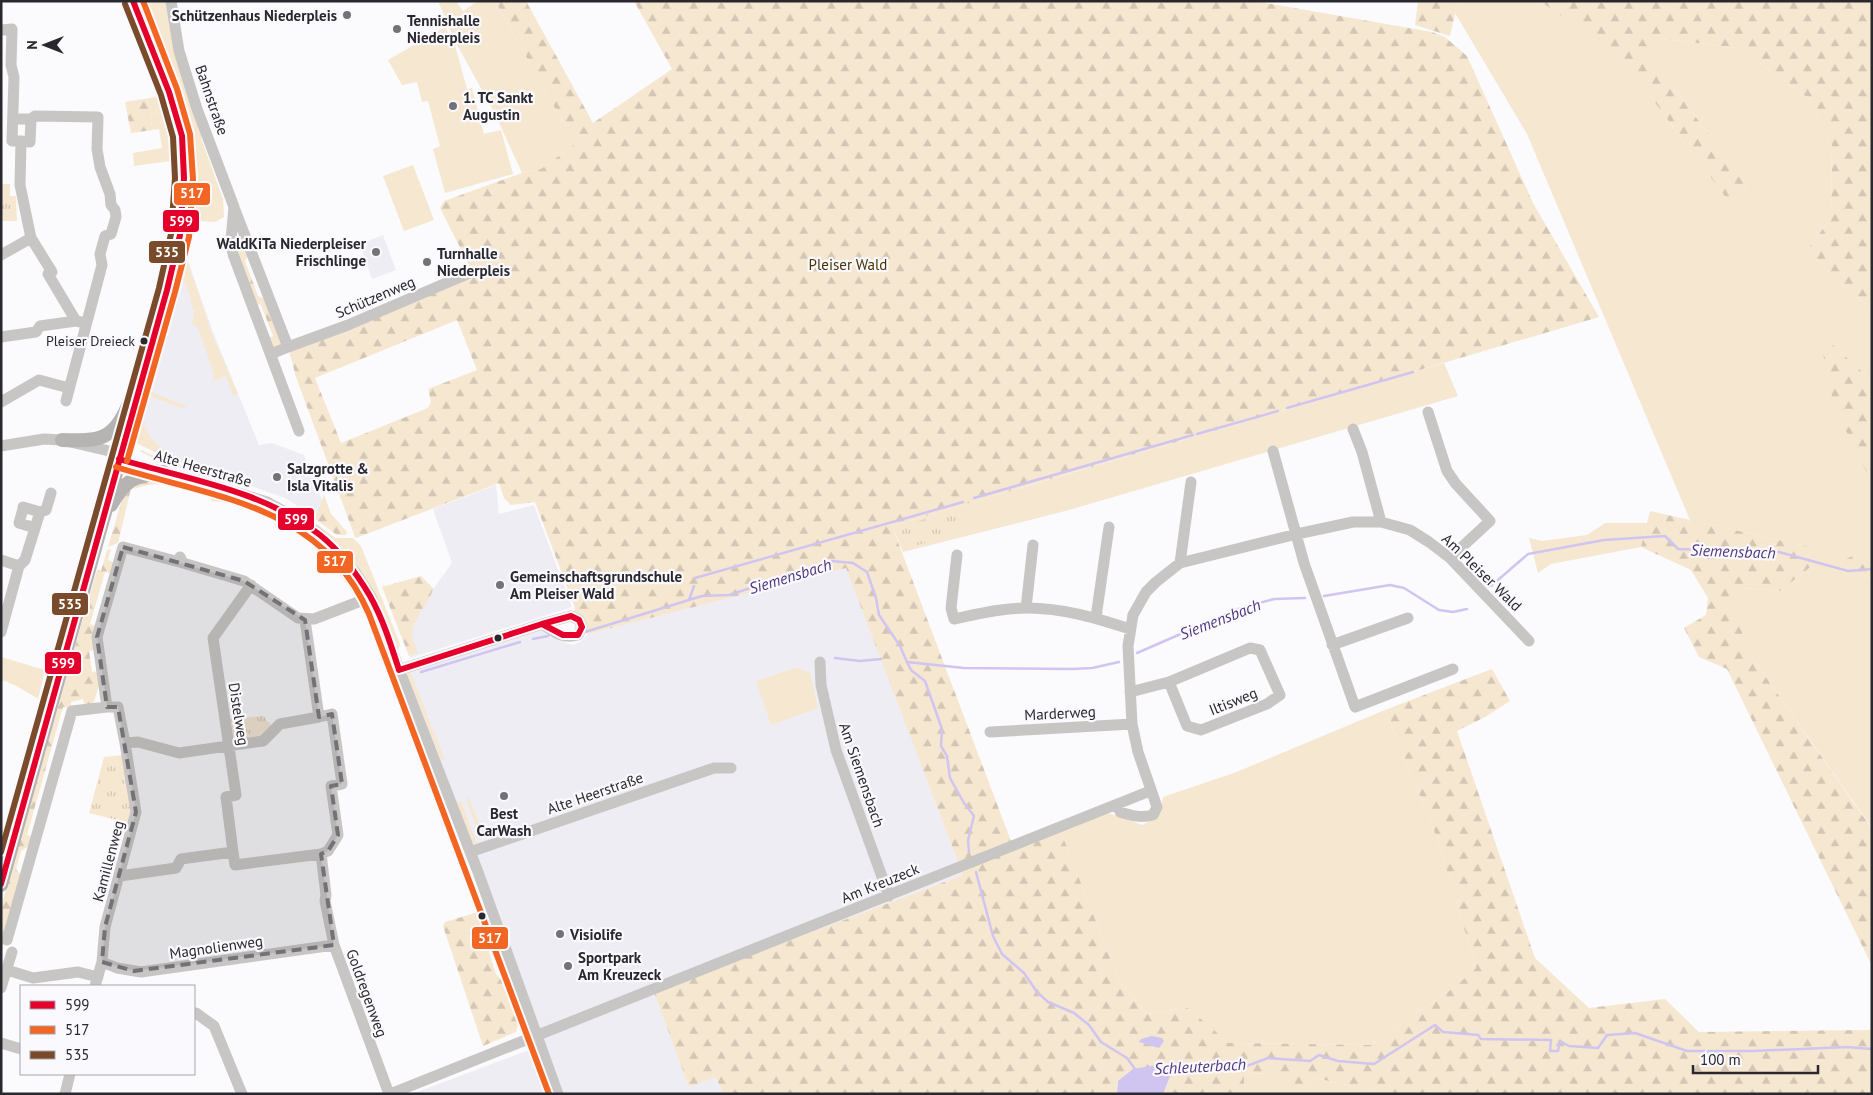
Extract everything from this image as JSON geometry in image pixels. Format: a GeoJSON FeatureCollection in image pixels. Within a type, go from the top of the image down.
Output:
{"type":"FeatureCollection","features":[{"type":"Feature","properties":{"kind":"main road"},"geometry":{"type":"LineString","coordinates":[[1,885],[149,351],[168,290],[180,235],[184,178],[182,136],[159,66],[133,1]]}},
{"type":"Feature","properties":{"kind":"main road"},"geometry":{"type":"LineString","coordinates":[[62,440],[92,441],[110,434],[124,414],[149,351]]}},
{"type":"Feature","properties":{"kind":"main road"},"geometry":{"type":"LineString","coordinates":[[102,521],[119,491],[131,480],[140,476],[163,472]]}},
{"type":"Feature","properties":{"kind":"street","name":"Bahnstraße"},"geometry":{"type":"LineString","coordinates":[[171,1],[182,59],[197,109],[288,347]]}},
{"type":"Feature","properties":{"kind":"street"},"geometry":{"type":"LineString","coordinates":[[1,30],[12,30],[10,65],[14,78],[12,141],[30,238],[52,272],[48,274],[82,323]]}},
{"type":"Feature","properties":{"kind":"street"},"geometry":{"type":"LineString","coordinates":[[13,118],[31,119],[35,116],[98,117],[97,149],[100,167],[116,217],[111,234],[104,236],[100,254],[102,265],[82,323],[66,401]]}},
{"type":"Feature","properties":{"kind":"street"},"geometry":{"type":"LineString","coordinates":[[12,141],[30,142],[31,119]]}},
{"type":"Feature","properties":{"kind":"street","name":"Bahnstraße"},"geometry":{"type":"LineString","coordinates":[[234,206],[231,240],[233,254],[299,431]]}},
{"type":"Feature","properties":{"kind":"street"},"geometry":{"type":"LineString","coordinates":[[1,256],[30,238]]}},
{"type":"Feature","properties":{"kind":"street","name":"Schützenweg"},"geometry":{"type":"LineString","coordinates":[[288,347],[356,321],[472,272]]}},
{"type":"Feature","properties":{"kind":"street"},"geometry":{"type":"LineString","coordinates":[[1,337],[36,332],[40,326],[82,323]]}},
{"type":"Feature","properties":{"kind":"street"},"geometry":{"type":"LineString","coordinates":[[271,354],[288,347]]}},
{"type":"Feature","properties":{"kind":"street"},"geometry":{"type":"LineString","coordinates":[[1,402],[39,380],[69,388]]}},
{"type":"Feature","properties":{"kind":"street"},"geometry":{"type":"LineString","coordinates":[[1428,412],[1447,471],[1456,484],[1490,521],[1450,558]]}},
{"type":"Feature","properties":{"kind":"street"},"geometry":{"type":"LineString","coordinates":[[1353,429],[1362,452],[1381,522]]}},
{"type":"Feature","properties":{"kind":"street"},"geometry":{"type":"LineString","coordinates":[[1,446],[44,439],[62,440],[109,451],[120,459]]}},
{"type":"Feature","properties":{"kind":"street"},"geometry":{"type":"LineString","coordinates":[[1273,451],[1304,563],[1355,707],[1453,669]]}},
{"type":"Feature","properties":{"kind":"street","name":"Alte Heerstraße"},"geometry":{"type":"LineString","coordinates":[[120,459],[202,482],[285,511],[307,524],[340,554],[355,572],[371,597],[400,670],[470,852],[558,1094]]}},
{"type":"Feature","properties":{"kind":"street"},"geometry":{"type":"LineString","coordinates":[[1180,563],[1191,482]]}},
{"type":"Feature","properties":{"kind":"street"},"geometry":{"type":"LineString","coordinates":[[35,528],[19,523],[23,508],[40,512],[46,510],[51,493]]}},
{"type":"Feature","properties":{"kind":"street"},"geometry":{"type":"LineString","coordinates":[[1,632],[19,566],[25,560],[40,512]]}},
{"type":"Feature","properties":{"kind":"street","name":"Am Pleiser Wald"},"geometry":{"type":"LineString","coordinates":[[1118,804],[1120,812],[1144,817],[1153,815],[1157,807],[1138,752],[1132,724],[1128,646],[1134,615],[1146,592],[1180,563],[1353,522],[1381,522],[1410,530],[1450,558],[1529,641]]}},
{"type":"Feature","properties":{"kind":"street"},"geometry":{"type":"LineString","coordinates":[[1096,618],[1108,527]]}},
{"type":"Feature","properties":{"kind":"street"},"geometry":{"type":"LineString","coordinates":[[1026,608],[1033,545]]}},
{"type":"Feature","properties":{"kind":"street"},"geometry":{"type":"LineString","coordinates":[[7,940],[72,711],[107,707],[98,637],[122,548],[181,559],[244,580],[298,618],[305,620],[314,619],[371,597]]}},
{"type":"Feature","properties":{"kind":"street"},"geometry":{"type":"LineString","coordinates":[[957,555],[951,608],[954,619],[995,611],[1026,608],[1057,610],[1096,618],[1130,629]]}},
{"type":"Feature","properties":{"kind":"street"},"geometry":{"type":"LineString","coordinates":[[1,560],[19,566]]}},
{"type":"Feature","properties":{"kind":"street","name":"Distelweg"},"geometry":{"type":"LineString","coordinates":[[233,852],[226,797],[236,795],[213,638],[251,585]]}},
{"type":"Feature","properties":{"kind":"street"},"geometry":{"type":"LineString","coordinates":[[1332,645],[1408,618]]}},
{"type":"Feature","properties":{"kind":"street"},"geometry":{"type":"LineString","coordinates":[[305,620],[319,716]]}},
{"type":"Feature","properties":{"kind":"street"},"geometry":{"type":"LineString","coordinates":[[400,670],[542,624]]}},
{"type":"Feature","properties":{"kind":"street","name":"Iltisweg"},"geometry":{"type":"LineString","coordinates":[[1130,692],[1168,682],[1250,648],[1260,650],[1280,695],[1268,704],[1201,730],[1187,726],[1168,682]]}},
{"type":"Feature","properties":{"kind":"street","name":"Am Siemensbach"},"geometry":{"type":"LineString","coordinates":[[820,662],[820,685],[836,750],[889,896]]}},
{"type":"Feature","properties":{"kind":"street","name":"Kamillenweg"},"geometry":{"type":"LineString","coordinates":[[97,982],[102,962],[105,927],[136,812],[126,742],[118,707],[107,707]]}},
{"type":"Feature","properties":{"kind":"street"},"geometry":{"type":"LineString","coordinates":[[120,876],[176,868],[181,859],[233,852],[235,864],[328,852],[338,835],[331,786],[342,784],[332,714],[280,724],[263,741],[179,753],[138,742],[126,742]]}},
{"type":"Feature","properties":{"kind":"street","name":"Marderweg"},"geometry":{"type":"LineString","coordinates":[[990,732],[1132,724]]}},
{"type":"Feature","properties":{"kind":"street","name":"Alte Heerstraße"},"geometry":{"type":"LineString","coordinates":[[470,852],[714,768],[731,768]]}},
{"type":"Feature","properties":{"kind":"street","name":"Am Kreuzeck"},"geometry":{"type":"LineString","coordinates":[[389,1094],[889,896],[1150,790]]}},
{"type":"Feature","properties":{"kind":"street","name":"Goldregenweg"},"geometry":{"type":"LineString","coordinates":[[321,854],[325,901],[334,945],[389,1094]]}},
{"type":"Feature","properties":{"kind":"street","name":"Magnolienweg"},"geometry":{"type":"LineString","coordinates":[[102,962],[134,971],[146,972],[334,945]]}},
{"type":"Feature","properties":{"kind":"street"},"geometry":{"type":"LineString","coordinates":[[1,988],[12,952]]}},
{"type":"Feature","properties":{"kind":"street"},"geometry":{"type":"LineString","coordinates":[[6,970],[33,978],[54,981],[78,972],[97,982]]}},
{"type":"Feature","properties":{"kind":"street"},"geometry":{"type":"LineString","coordinates":[[196,1013],[214,1026],[242,1094]]}},
{"type":"Feature","properties":{"kind":"street"},"geometry":{"type":"LineString","coordinates":[[1,1044],[20,1049]]}},
{"type":"Feature","properties":{"kind":"street"},"geometry":{"type":"LineString","coordinates":[[65,1094],[70,1075]]}},
{"type":"Feature","properties":{"kind":"highlighted area"},"geometry":{"type":"Polygon","coordinates":[[[123,547],[244,581],[305,620],[319,717],[332,714],[342,784],[331,786],[338,835],[328,851],[321,854],[334,945],[134,971],[102,962],[105,927],[136,812],[118,707],[107,707],[97,637],[123,547]]]}},
{"type":"Feature","properties":{"kind":"shaded area","name":"WaldKiTa Niederpleiser Frischlinge"},"geometry":{"type":"Polygon","coordinates":[[[383,235],[396,270],[372,279],[360,244],[383,235]]]}},
{"type":"Feature","properties":{"kind":"shaded area"},"geometry":{"type":"Polygon","coordinates":[[[183,247],[213,332],[259,445],[272,443],[304,455],[323,502],[319,519],[285,498],[159,453],[138,426],[170,307],[183,247]]]}},
{"type":"Feature","properties":{"kind":"shaded area","name":"Gemeinschaftsgrundschule Am Pleiser Wald"},"geometry":{"type":"Polygon","coordinates":[[[496,485],[499,514],[534,505],[572,607],[410,658],[403,631],[452,563],[433,509],[496,485]]]}},
{"type":"Feature","properties":{"kind":"shaded area"},"geometry":{"type":"Polygon","coordinates":[[[846,567],[963,875],[655,992],[689,1087],[716,1076],[723,1094],[412,1094],[539,1046],[399,670],[542,624],[563,642],[573,645],[580,642],[588,634],[846,567]]]}},
{"type":"Feature","properties":{"kind":"shaded area"},"geometry":{"type":"Polygon","coordinates":[[[1152,1036],[1162,1038],[1164,1041],[1159,1048],[1139,1042],[1141,1039],[1152,1036]]]}},
{"type":"Feature","properties":{"kind":"shaded area"},"geometry":{"type":"Polygon","coordinates":[[[1156,1065],[1168,1066],[1171,1074],[1163,1094],[1117,1094],[1118,1081],[1133,1069],[1156,1065]]]}},
{"type":"Feature","properties":{"kind":"green space"},"geometry":{"type":"Polygon","coordinates":[[[143,1],[166,1],[202,133],[201,138],[223,199],[224,217],[215,222],[187,220],[184,121],[172,76],[143,1]]]}},
{"type":"Feature","properties":{"kind":"green space"},"geometry":{"type":"Polygon","coordinates":[[[438,1],[456,1],[463,11],[478,1],[495,1],[575,144],[541,169],[522,173],[495,114],[455,41],[438,1]]]}},
{"type":"Feature","properties":{"kind":"green space","name":"Pleiser Wald"},"geometry":{"type":"Polygon","coordinates":[[[495,1],[526,1],[593,123],[672,69],[634,1],[1254,1],[1432,32],[1445,37],[1467,56],[1533,203],[1599,317],[892,526],[1014,849],[1061,832],[1120,983],[1147,1014],[1188,1008],[1229,1043],[1371,1045],[1456,986],[1476,968],[1437,838],[1385,710],[1492,669],[1510,701],[1485,717],[1457,731],[1535,958],[1589,1008],[1665,999],[1699,1032],[1872,1030],[1872,1094],[1373,1094],[1371,1090],[1315,1078],[1300,1089],[1286,1089],[1271,1073],[1244,1074],[1244,1094],[1163,1094],[1171,1074],[1118,1081],[1117,1094],[723,1094],[716,1077],[689,1087],[654,992],[963,875],[846,568],[588,634],[573,615],[575,608],[535,502],[511,505],[504,498],[499,483],[356,538],[296,377],[288,347],[472,271],[440,208],[444,201],[522,173],[541,169],[575,144],[495,1]],[[457,320],[315,378],[341,443],[428,408],[431,402],[428,389],[477,370],[457,320]]]}},
{"type":"Feature","properties":{"kind":"green space"},"geometry":{"type":"Polygon","coordinates":[[[1418,1],[1458,1],[1450,36],[1415,25],[1418,1]]]}},
{"type":"Feature","properties":{"kind":"green space"},"geometry":{"type":"Polygon","coordinates":[[[1458,1],[1540,1],[1624,61],[1729,202],[1747,186],[1652,58],[1664,39],[1739,48],[1808,98],[1832,146],[1831,218],[1807,250],[1852,294],[1872,308],[1872,381],[1833,346],[1835,407],[1872,483],[1872,543],[1861,576],[1872,578],[1872,828],[1754,660],[1732,611],[1743,588],[1780,591],[1813,565],[1814,548],[1690,520],[1527,134],[1455,13],[1458,1]]]}},
{"type":"Feature","properties":{"kind":"green space"},"geometry":{"type":"Polygon","coordinates":[[[1540,1],[1872,1],[1872,308],[1852,294],[1807,250],[1831,218],[1832,146],[1808,98],[1739,48],[1664,39],[1652,58],[1747,186],[1729,202],[1624,61],[1540,1]]]}},
{"type":"Feature","properties":{"kind":"green space","name":"1. TC Sankt Augustin"},"geometry":{"type":"Polygon","coordinates":[[[445,27],[455,45],[467,89],[472,88],[484,134],[501,130],[513,174],[445,193],[433,149],[440,146],[428,101],[422,102],[417,82],[402,85],[388,60],[445,27]]]}},
{"type":"Feature","properties":{"kind":"green space"},"geometry":{"type":"Polygon","coordinates":[[[162,96],[166,111],[152,115],[153,130],[131,133],[125,102],[162,96]]]}},
{"type":"Feature","properties":{"kind":"green space"},"geometry":{"type":"Polygon","coordinates":[[[166,111],[171,161],[134,166],[133,153],[162,148],[159,129],[153,130],[151,121],[152,115],[166,111]]]}},
{"type":"Feature","properties":{"kind":"green space"},"geometry":{"type":"Polygon","coordinates":[[[413,165],[434,220],[404,231],[383,176],[413,165]]]}},
{"type":"Feature","properties":{"kind":"green space"},"geometry":{"type":"Polygon","coordinates":[[[1,184],[10,184],[10,196],[16,196],[17,221],[1,221],[1,184]]]}},
{"type":"Feature","properties":{"kind":"green space"},"geometry":{"type":"Polygon","coordinates":[[[236,237],[241,237],[249,254],[245,261],[258,296],[267,300],[282,343],[275,348],[268,339],[273,336],[261,305],[254,303],[241,270],[236,237]]]}},
{"type":"Feature","properties":{"kind":"green space"},"geometry":{"type":"Polygon","coordinates":[[[185,254],[212,334],[238,394],[233,396],[226,376],[212,381],[214,374],[198,328],[192,323],[195,310],[192,309],[190,295],[179,270],[185,254]]]}},
{"type":"Feature","properties":{"kind":"green space"},"geometry":{"type":"Polygon","coordinates":[[[1833,345],[1872,381],[1872,483],[1834,407],[1823,353],[1833,345]]]}},
{"type":"Feature","properties":{"kind":"green space"},"geometry":{"type":"Polygon","coordinates":[[[1444,363],[1458,396],[1069,510],[903,552],[892,526],[1444,363]]]}},
{"type":"Feature","properties":{"kind":"green space"},"geometry":{"type":"Polygon","coordinates":[[[147,390],[186,406],[184,409],[150,396],[144,419],[146,429],[151,437],[158,445],[177,457],[206,468],[208,462],[214,471],[213,474],[159,454],[136,443],[136,428],[147,390]]]}},
{"type":"Feature","properties":{"kind":"green space"},"geometry":{"type":"Polygon","coordinates":[[[142,450],[203,474],[202,476],[149,456],[140,451],[142,450]]]}},
{"type":"Feature","properties":{"kind":"green space"},"geometry":{"type":"Polygon","coordinates":[[[107,473],[108,478],[60,649],[105,475],[107,473]]]}},
{"type":"Feature","properties":{"kind":"green space"},"geometry":{"type":"Polygon","coordinates":[[[157,479],[216,490],[236,496],[274,511],[292,521],[320,540],[341,562],[356,583],[358,594],[356,597],[327,559],[309,542],[290,530],[275,526],[276,518],[230,503],[211,501],[211,496],[174,486],[154,484],[135,489],[136,484],[157,479]]]}},
{"type":"Feature","properties":{"kind":"green space"},"geometry":{"type":"Polygon","coordinates":[[[132,484],[118,543],[108,547],[123,496],[132,484]]]}},
{"type":"Feature","properties":{"kind":"green space"},"geometry":{"type":"Polygon","coordinates":[[[324,495],[331,514],[347,532],[346,535],[337,535],[315,519],[324,495]]]}},
{"type":"Feature","properties":{"kind":"green space"},"geometry":{"type":"Polygon","coordinates":[[[960,509],[956,536],[905,548],[897,527],[960,509]]]}},
{"type":"Feature","properties":{"kind":"green space"},"geometry":{"type":"Polygon","coordinates":[[[1650,511],[1815,548],[1813,565],[1780,591],[1744,588],[1733,611],[1754,660],[1872,829],[1872,966],[1727,669],[1699,657],[1684,628],[1706,615],[1708,598],[1691,570],[1641,547],[1650,511]]]}},
{"type":"Feature","properties":{"kind":"green space"},"geometry":{"type":"Polygon","coordinates":[[[316,523],[335,538],[353,538],[361,546],[400,644],[398,650],[375,594],[316,523]]]}},
{"type":"Feature","properties":{"kind":"green space"},"geometry":{"type":"Polygon","coordinates":[[[1605,523],[1647,523],[1641,547],[1551,564],[1538,573],[1529,538],[1542,541],[1587,535],[1605,523]]]}},
{"type":"Feature","properties":{"kind":"green space"},"geometry":{"type":"Polygon","coordinates":[[[1872,543],[1872,578],[1861,576],[1840,562],[1869,548],[1872,543]]]}},
{"type":"Feature","properties":{"kind":"green space"},"geometry":{"type":"Polygon","coordinates":[[[111,549],[108,560],[115,563],[112,573],[105,572],[90,624],[97,627],[96,650],[89,651],[92,672],[100,671],[101,679],[93,705],[85,706],[83,699],[71,702],[71,708],[63,707],[27,835],[34,837],[32,844],[21,851],[16,869],[24,875],[1,954],[1,908],[97,570],[101,571],[107,550],[111,549]]]}},
{"type":"Feature","properties":{"kind":"green space"},"geometry":{"type":"Polygon","coordinates":[[[421,576],[433,588],[414,624],[413,639],[418,653],[409,656],[382,587],[421,576]]]}},
{"type":"Feature","properties":{"kind":"green space"},"geometry":{"type":"Polygon","coordinates":[[[1,657],[45,670],[38,699],[15,685],[1,680],[1,657]]]}},
{"type":"Feature","properties":{"kind":"green space"},"geometry":{"type":"Polygon","coordinates":[[[795,668],[810,672],[818,708],[771,725],[756,681],[795,668]]]}},
{"type":"Feature","properties":{"kind":"green space"},"geometry":{"type":"Polygon","coordinates":[[[410,671],[445,760],[443,761],[412,686],[408,684],[407,676],[410,671]]]}},
{"type":"Feature","properties":{"kind":"green space"},"geometry":{"type":"Polygon","coordinates":[[[1385,710],[1437,838],[1476,968],[1456,986],[1371,1045],[1228,1043],[1188,1008],[1147,1014],[1120,983],[1061,832],[1108,813],[1143,825],[1160,814],[1163,797],[1234,773],[1385,710]]]}},
{"type":"Feature","properties":{"kind":"green space"},"geometry":{"type":"Polygon","coordinates":[[[264,716],[270,723],[271,728],[261,738],[238,741],[230,734],[229,719],[264,716]]]}},
{"type":"Feature","properties":{"kind":"green space"},"geometry":{"type":"Polygon","coordinates":[[[123,755],[132,812],[129,823],[89,813],[104,757],[123,755]]]}},
{"type":"Feature","properties":{"kind":"green space"},"geometry":{"type":"Polygon","coordinates":[[[469,798],[485,838],[479,835],[466,800],[469,798]]]}},
{"type":"Feature","properties":{"kind":"green space"},"geometry":{"type":"Polygon","coordinates":[[[461,801],[477,845],[472,842],[457,803],[461,801]]]}},
{"type":"Feature","properties":{"kind":"green space"},"geometry":{"type":"Polygon","coordinates":[[[478,912],[496,974],[501,980],[518,1025],[516,1032],[483,1046],[443,926],[445,922],[478,912]]]}},
{"type":"Feature","properties":{"kind":"green space"},"geometry":{"type":"Polygon","coordinates":[[[1271,1073],[1300,1089],[1315,1078],[1372,1090],[1373,1094],[1244,1094],[1244,1074],[1271,1073]]]}},
{"type":"Feature","properties":{"kind":"waterway"},"geometry":{"type":"LineString","coordinates":[[1287,408],[1413,372]]}},
{"type":"Feature","properties":{"kind":"waterway"},"geometry":{"type":"LineString","coordinates":[[1197,434],[1278,411]]}},
{"type":"Feature","properties":{"kind":"waterway"},"geometry":{"type":"LineString","coordinates":[[974,498],[1193,435]]}},
{"type":"Feature","properties":{"kind":"waterway"},"geometry":{"type":"LineString","coordinates":[[695,578],[963,502]]}},
{"type":"Feature","properties":{"kind":"waterway","name":"Siemensbach"},"geometry":{"type":"LineString","coordinates":[[1491,586],[1528,554],[1604,540],[1665,536],[1678,549],[1779,552],[1848,571],[1872,569]]}},
{"type":"Feature","properties":{"kind":"waterway","name":"Siemensbach"},"geometry":{"type":"LineString","coordinates":[[585,632],[702,596],[729,595],[832,561],[853,563],[867,572],[876,598],[879,615],[900,646],[907,662],[964,668],[1073,669],[1092,668],[1119,662]]}},
{"type":"Feature","properties":{"kind":"waterway","name":"Siemensbach"},"geometry":{"type":"LineString","coordinates":[[1324,596],[1390,585],[1404,588],[1439,610],[1453,612],[1467,609]]}},
{"type":"Feature","properties":{"kind":"waterway"},"geometry":{"type":"LineString","coordinates":[[689,600],[694,586]]}},
{"type":"Feature","properties":{"kind":"waterway","name":"Siemensbach"},"geometry":{"type":"LineString","coordinates":[[1137,653],[1238,609],[1274,599],[1305,598]]}},
{"type":"Feature","properties":{"kind":"waterway","name":"Siemensbach"},"geometry":{"type":"LineString","coordinates":[[533,639],[548,636]]}},
{"type":"Feature","properties":{"kind":"waterway","name":"Siemensbach"},"geometry":{"type":"LineString","coordinates":[[421,672],[520,642]]}},
{"type":"Feature","properties":{"kind":"waterway"},"geometry":{"type":"LineString","coordinates":[[835,658],[860,661],[881,659]]}},
{"type":"Feature","properties":{"kind":"waterway","name":"Schleuterbach"},"geometry":{"type":"LineString","coordinates":[[907,662],[911,670],[925,681],[942,729],[941,746],[947,756],[950,778],[964,803],[974,816],[968,840],[969,852]]}},
{"type":"Feature","properties":{"kind":"waterway","name":"Schleuterbach"},"geometry":{"type":"LineString","coordinates":[[976,872],[993,936],[1002,954],[1024,973],[1037,992],[1048,1002],[1074,1013],[1089,1025],[1101,1042],[1127,1058],[1135,1069]]}},
{"type":"Feature","properties":{"kind":"waterway","name":"Schleuterbach"},"geometry":{"type":"LineString","coordinates":[[1168,1070],[1197,1067],[1247,1066],[1268,1058],[1310,1061],[1319,1055],[1338,1061],[1374,1064],[1435,1025],[1443,1032],[1478,1035],[1481,1039],[1551,1040],[1550,1051],[1558,1051],[1560,1041],[1569,1046],[1598,1048],[1607,1035],[1635,1033],[1687,1051],[1752,1051],[1847,1047],[1872,1049]]}},
{"type":"Feature","properties":{"kind":"transit line","name":"599"},"geometry":{"type":"LineString","coordinates":[[1,884],[167,290],[180,235],[184,178],[182,136],[169,92],[133,1]]}},
{"type":"Feature","properties":{"kind":"transit line","name":"517"},"geometry":{"type":"LineString","coordinates":[[127,461],[189,237],[193,179],[190,134],[177,89],[143,1]]}},
{"type":"Feature","properties":{"kind":"transit line","name":"535"},"geometry":{"type":"LineString","coordinates":[[1,852],[159,288],[171,234],[175,178],[173,137],[161,95],[125,4]]}},
{"type":"Feature","properties":{"kind":"transit line","name":"599"},"geometry":{"type":"LineString","coordinates":[[119,459],[249,496],[298,520],[320,535],[348,563],[370,596],[383,623],[399,670]]}},
{"type":"Feature","properties":{"kind":"transit line","name":"517"},"geometry":{"type":"LineString","coordinates":[[116,467],[228,498],[262,511],[295,528],[324,549],[349,578],[369,614],[549,1094]]}},
{"type":"Feature","properties":{"kind":"transit line","name":"599"},"geometry":{"type":"LineString","coordinates":[[571,616],[579,620],[582,627],[578,635],[563,635],[542,624],[571,616]]}},
{"type":"Feature","properties":{"kind":"transit line","name":"599"},"geometry":{"type":"LineString","coordinates":[[399,670],[542,624]]}},
{"type":"Feature","properties":{"kind":"place","name":"Schützenhaus Niederpleis"},"geometry":{"type":"Point","coordinates":[347,15]}},
{"type":"Feature","properties":{"kind":"place","name":"Tennishalle Niederpleis"},"geometry":{"type":"Point","coordinates":[397,29]}},
{"type":"Feature","properties":{"kind":"place","name":"1. TC Sankt Augustin"},"geometry":{"type":"Point","coordinates":[453,106]}},
{"type":"Feature","properties":{"kind":"place","name":"WaldKiTa Niederpleiser Frischlinge"},"geometry":{"type":"Point","coordinates":[376,252]}},
{"type":"Feature","properties":{"kind":"place","name":"Turnhalle Niederpleis"},"geometry":{"type":"Point","coordinates":[427,262]}},
{"type":"Feature","properties":{"kind":"place","name":"Pleiser Dreieck"},"geometry":{"type":"Point","coordinates":[144,341]}},
{"type":"Feature","properties":{"kind":"place","name":"Salzgrotte & Isla Vitalis"},"geometry":{"type":"Point","coordinates":[277,477]}},
{"type":"Feature","properties":{"kind":"place","name":"Gemeinschaftsgrundschule Am Pleiser Wald"},"geometry":{"type":"Point","coordinates":[500,585]}},
{"type":"Feature","properties":{"kind":"place","name":"Best CarWash"},"geometry":{"type":"Point","coordinates":[504,796]}},
{"type":"Feature","properties":{"kind":"place","name":"Visiolife"},"geometry":{"type":"Point","coordinates":[560,934]}},
{"type":"Feature","properties":{"kind":"place","name":"Sportpark Am Kreuzeck"},"geometry":{"type":"Point","coordinates":[568,966]}}]}
